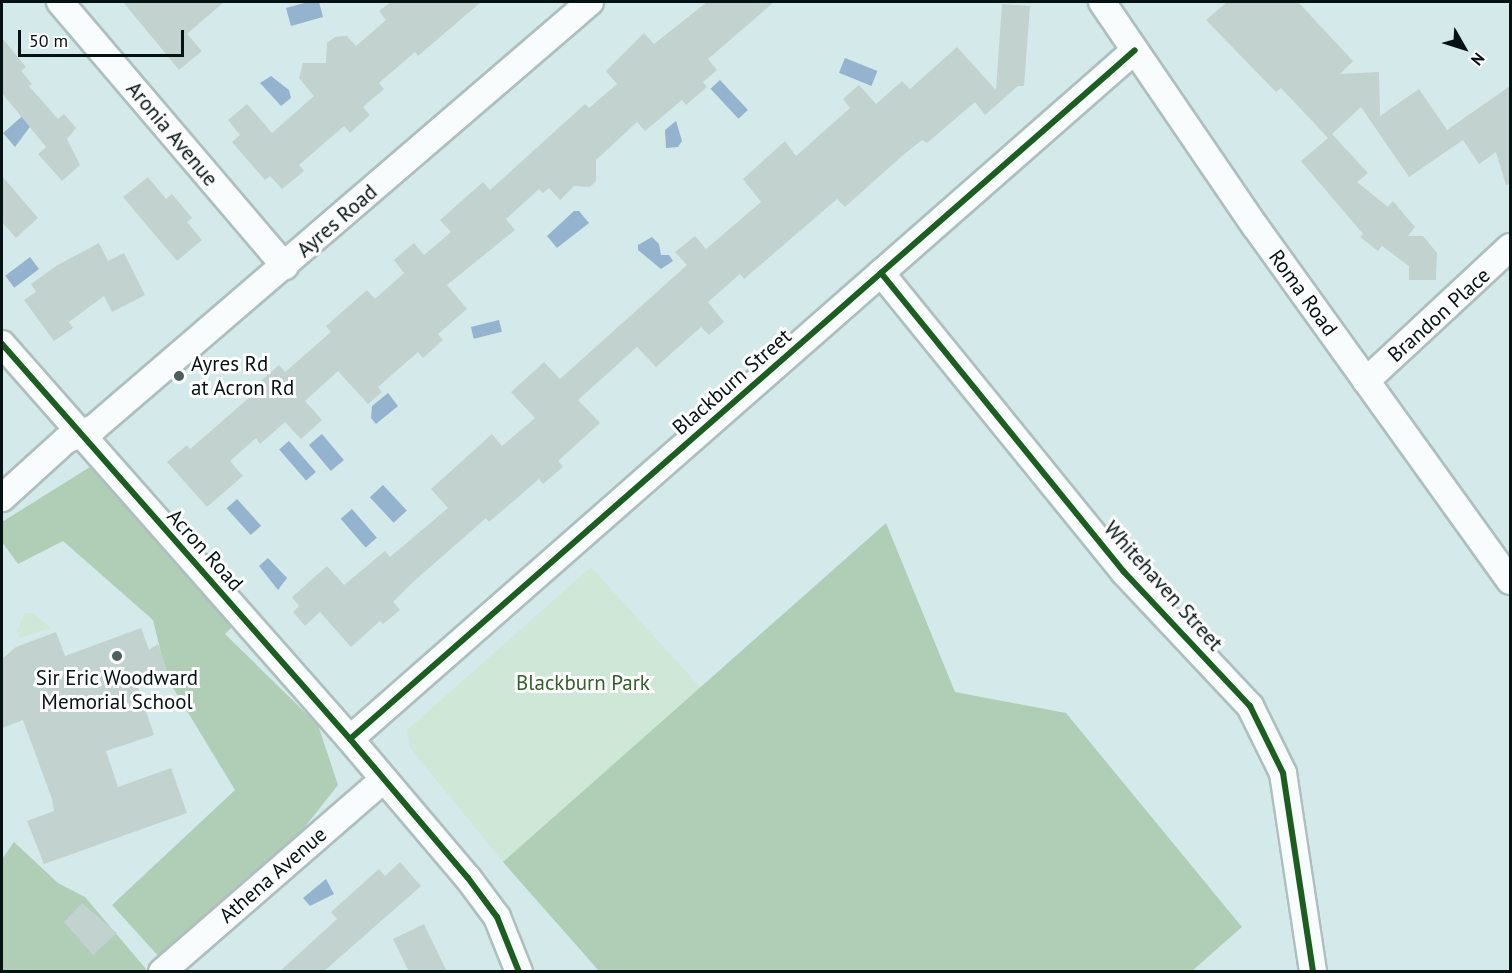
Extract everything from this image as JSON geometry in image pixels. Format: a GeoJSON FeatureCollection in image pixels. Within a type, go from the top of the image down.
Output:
{"type":"FeatureCollection","features":[{"type":"Feature","properties":{"kind":"street","name":"Aronia Avenue"},"geometry":{"type":"LineString","coordinates":[[60,2],[285,266]]}},
{"type":"Feature","properties":{"kind":"street","name":"Ayres Road"},"geometry":{"type":"LineString","coordinates":[[2,498],[66,440],[94,428],[590,2]]}},
{"type":"Feature","properties":{"kind":"street","name":"Roma Road"},"geometry":{"type":"LineString","coordinates":[[1102,2],[1366,381],[1510,581]]}},
{"type":"Feature","properties":{"kind":"street","name":"Blackburn Street"},"geometry":{"type":"LineString","coordinates":[[350,739],[1135,50]]}},
{"type":"Feature","properties":{"kind":"street","name":"Brandon Place"},"geometry":{"type":"LineString","coordinates":[[1366,381],[1510,247]]}},
{"type":"Feature","properties":{"kind":"street","name":"Whitehaven Street"},"geometry":{"type":"LineString","coordinates":[[881,273],[1124,572],[1250,706],[1282,773],[1313,972]]}},
{"type":"Feature","properties":{"kind":"street","name":"Acron Road"},"geometry":{"type":"LineString","coordinates":[[2,344],[384,779],[497,917],[519,972]]}},
{"type":"Feature","properties":{"kind":"street","name":"Athena Avenue"},"geometry":{"type":"LineString","coordinates":[[162,972],[384,779]]}},
{"type":"Feature","properties":{"kind":"green space"},"geometry":{"type":"Polygon","coordinates":[[[98,462],[235,624],[225,634],[318,725],[338,785],[278,861],[160,958],[112,905],[235,790],[167,678],[153,620],[63,541],[18,564],[2,542],[2,522],[98,462]]]}},
{"type":"Feature","properties":{"kind":"green space"},"geometry":{"type":"Polygon","coordinates":[[[886,523],[955,692],[1066,713],[1242,927],[1192,971],[599,971],[503,862],[886,523]]]}},
{"type":"Feature","properties":{"kind":"green space","name":"Blackburn Park"},"geometry":{"type":"Polygon","coordinates":[[[591,567],[701,688],[503,862],[410,748],[407,730],[591,567]]]}},
{"type":"Feature","properties":{"kind":"green space"},"geometry":{"type":"Polygon","coordinates":[[[25,613],[33,613],[51,628],[19,638],[17,630],[25,613]]]}},
{"type":"Feature","properties":{"kind":"green space"},"geometry":{"type":"Polygon","coordinates":[[[14,842],[58,883],[85,897],[146,969],[144,972],[2,971],[2,859],[14,842]]]}},
{"type":"Feature","properties":{"kind":"water"},"geometry":{"type":"Polygon","coordinates":[[[308,2],[319,2],[323,17],[291,26],[286,8],[308,2]]]}},
{"type":"Feature","properties":{"kind":"water"},"geometry":{"type":"Polygon","coordinates":[[[845,58],[877,71],[871,86],[839,73],[845,58]]]}},
{"type":"Feature","properties":{"kind":"water"},"geometry":{"type":"Polygon","coordinates":[[[271,76],[289,90],[291,98],[281,106],[260,83],[271,76]]]}},
{"type":"Feature","properties":{"kind":"water"},"geometry":{"type":"Polygon","coordinates":[[[720,80],[748,110],[738,119],[710,89],[720,80]]]}},
{"type":"Feature","properties":{"kind":"water"},"geometry":{"type":"Polygon","coordinates":[[[27,112],[35,120],[15,147],[3,133],[27,112]]]}},
{"type":"Feature","properties":{"kind":"water"},"geometry":{"type":"Polygon","coordinates":[[[676,121],[682,141],[678,147],[666,148],[665,130],[676,121]]]}},
{"type":"Feature","properties":{"kind":"water"},"geometry":{"type":"Polygon","coordinates":[[[574,211],[579,211],[589,223],[557,248],[547,236],[574,211]]]}},
{"type":"Feature","properties":{"kind":"water"},"geometry":{"type":"Polygon","coordinates":[[[652,237],[659,244],[661,255],[669,255],[673,261],[661,269],[638,250],[638,245],[652,237]]]}},
{"type":"Feature","properties":{"kind":"water"},"geometry":{"type":"Polygon","coordinates":[[[30,257],[39,269],[14,288],[5,276],[30,257]]]}},
{"type":"Feature","properties":{"kind":"water"},"geometry":{"type":"Polygon","coordinates":[[[499,320],[502,332],[474,339],[471,327],[499,320]]]}},
{"type":"Feature","properties":{"kind":"water"},"geometry":{"type":"Polygon","coordinates":[[[388,393],[398,406],[376,424],[371,418],[372,406],[388,393]]]}},
{"type":"Feature","properties":{"kind":"water"},"geometry":{"type":"Polygon","coordinates":[[[322,434],[344,460],[331,471],[309,445],[322,434]]]}},
{"type":"Feature","properties":{"kind":"water"},"geometry":{"type":"Polygon","coordinates":[[[289,441],[316,472],[306,480],[279,450],[289,441]]]}},
{"type":"Feature","properties":{"kind":"water"},"geometry":{"type":"Polygon","coordinates":[[[383,485],[407,511],[394,523],[370,497],[383,485]]]}},
{"type":"Feature","properties":{"kind":"water"},"geometry":{"type":"Polygon","coordinates":[[[237,499],[261,526],[251,535],[227,508],[237,499]]]}},
{"type":"Feature","properties":{"kind":"water"},"geometry":{"type":"Polygon","coordinates":[[[352,509],[377,538],[366,548],[341,519],[352,509]]]}},
{"type":"Feature","properties":{"kind":"water"},"geometry":{"type":"Polygon","coordinates":[[[268,558],[287,578],[278,590],[259,566],[268,558]]]}},
{"type":"Feature","properties":{"kind":"water"},"geometry":{"type":"Polygon","coordinates":[[[326,879],[334,894],[310,906],[303,898],[326,879]]]}},
{"type":"Feature","properties":{"kind":"building"},"geometry":{"type":"Polygon","coordinates":[[[123,2],[224,2],[187,34],[202,51],[179,70],[123,2]]]}},
{"type":"Feature","properties":{"kind":"building"},"geometry":{"type":"Polygon","coordinates":[[[391,2],[481,2],[418,56],[415,52],[379,83],[384,89],[363,107],[370,115],[350,133],[344,126],[299,165],[304,171],[282,189],[270,176],[265,180],[232,142],[240,135],[228,120],[247,104],[272,133],[314,96],[299,78],[303,63],[326,63],[327,43],[335,37],[347,36],[356,46],[386,20],[379,11],[391,2]]]}},
{"type":"Feature","properties":{"kind":"building"},"geometry":{"type":"Polygon","coordinates":[[[707,2],[774,2],[708,59],[717,70],[703,82],[707,87],[686,105],[682,100],[645,131],[637,122],[596,160],[596,181],[590,187],[574,186],[560,200],[549,188],[543,193],[539,189],[506,219],[515,230],[447,285],[467,309],[438,334],[443,340],[423,358],[418,352],[378,387],[382,392],[368,404],[338,371],[305,401],[322,420],[301,439],[285,422],[260,444],[256,438],[230,461],[243,476],[207,507],[167,462],[187,445],[190,449],[257,391],[254,387],[279,365],[285,372],[331,332],[326,326],[367,290],[375,299],[404,273],[394,260],[414,243],[424,255],[451,232],[440,220],[483,182],[490,190],[585,104],[589,108],[617,84],[606,71],[644,33],[654,44],[707,2]]]}},
{"type":"Feature","properties":{"kind":"building"},"geometry":{"type":"Polygon","coordinates":[[[1227,2],[1298,2],[1353,61],[1340,74],[1379,72],[1380,116],[1419,89],[1447,130],[1510,86],[1510,184],[1506,185],[1496,152],[1479,164],[1463,140],[1409,177],[1361,107],[1332,134],[1368,173],[1357,182],[1388,207],[1393,201],[1415,227],[1408,236],[1423,236],[1437,253],[1436,280],[1409,280],[1409,266],[1382,246],[1378,251],[1360,237],[1363,234],[1301,161],[1328,138],[1281,88],[1276,92],[1206,20],[1227,2]]]}},
{"type":"Feature","properties":{"kind":"building"},"geometry":{"type":"Polygon","coordinates":[[[1002,4],[1030,6],[1024,86],[1018,86],[985,115],[975,102],[927,143],[922,140],[902,156],[845,207],[837,199],[744,279],[740,274],[708,302],[724,322],[709,335],[701,327],[656,367],[637,347],[578,400],[600,423],[558,461],[563,467],[543,484],[539,479],[489,522],[486,518],[393,602],[400,610],[383,624],[380,621],[351,647],[320,612],[305,626],[293,612],[299,606],[292,597],[327,566],[344,585],[385,551],[390,557],[448,508],[431,489],[492,434],[502,446],[535,418],[511,392],[544,362],[560,379],[687,265],[675,252],[695,236],[706,249],[761,202],[743,179],[785,141],[796,156],[850,108],[843,99],[859,85],[876,104],[902,81],[910,89],[957,47],[996,90],[1002,4]]]}},
{"type":"Feature","properties":{"kind":"building"},"geometry":{"type":"Polygon","coordinates":[[[2,38],[26,67],[21,71],[32,84],[29,86],[58,119],[64,114],[76,128],[67,139],[80,165],[62,181],[38,154],[46,147],[2,93],[2,38]]]}},
{"type":"Feature","properties":{"kind":"building"},"geometry":{"type":"Polygon","coordinates":[[[2,176],[38,218],[16,238],[2,222],[2,176]]]}},
{"type":"Feature","properties":{"kind":"building"},"geometry":{"type":"Polygon","coordinates":[[[148,177],[166,199],[172,194],[192,218],[187,222],[202,240],[177,261],[123,197],[148,177]]]}},
{"type":"Feature","properties":{"kind":"building"},"geometry":{"type":"Polygon","coordinates":[[[99,243],[108,261],[124,253],[145,295],[112,312],[104,296],[69,322],[73,328],[54,341],[24,300],[36,292],[31,284],[56,266],[99,243]]]}},
{"type":"Feature","properties":{"kind":"building"},"geometry":{"type":"Polygon","coordinates":[[[141,628],[149,650],[158,644],[167,670],[136,681],[154,735],[106,751],[118,787],[171,768],[187,813],[44,864],[27,821],[54,811],[52,799],[23,720],[2,728],[2,659],[16,647],[56,632],[65,656],[141,628]]]}},
{"type":"Feature","properties":{"kind":"building"},"geometry":{"type":"Polygon","coordinates":[[[400,862],[421,886],[323,972],[279,972],[337,919],[331,912],[379,869],[385,876],[400,862]]]}},
{"type":"Feature","properties":{"kind":"building"},"geometry":{"type":"Polygon","coordinates":[[[82,903],[117,933],[93,955],[64,922],[82,903]]]}},
{"type":"Feature","properties":{"kind":"building"},"geometry":{"type":"Polygon","coordinates":[[[424,924],[447,972],[409,972],[393,939],[424,924]]]}},
{"type":"Feature","properties":{"kind":"cycle path"},"geometry":{"type":"LineString","coordinates":[[350,739],[1135,50]]}},
{"type":"Feature","properties":{"kind":"cycle path"},"geometry":{"type":"LineString","coordinates":[[881,273],[1124,572],[1250,706],[1283,773],[1313,972]]}},
{"type":"Feature","properties":{"kind":"cycle path"},"geometry":{"type":"LineString","coordinates":[[2,344],[350,739],[468,878],[497,917],[519,972]]}},
{"type":"Feature","properties":{"kind":"place","name":"Ayres Rd at Acron Rd"},"geometry":{"type":"Point","coordinates":[179,376]}},
{"type":"Feature","properties":{"kind":"place","name":"Sir Eric Woodward Memorial School"},"geometry":{"type":"Point","coordinates":[117,656]}}]}
